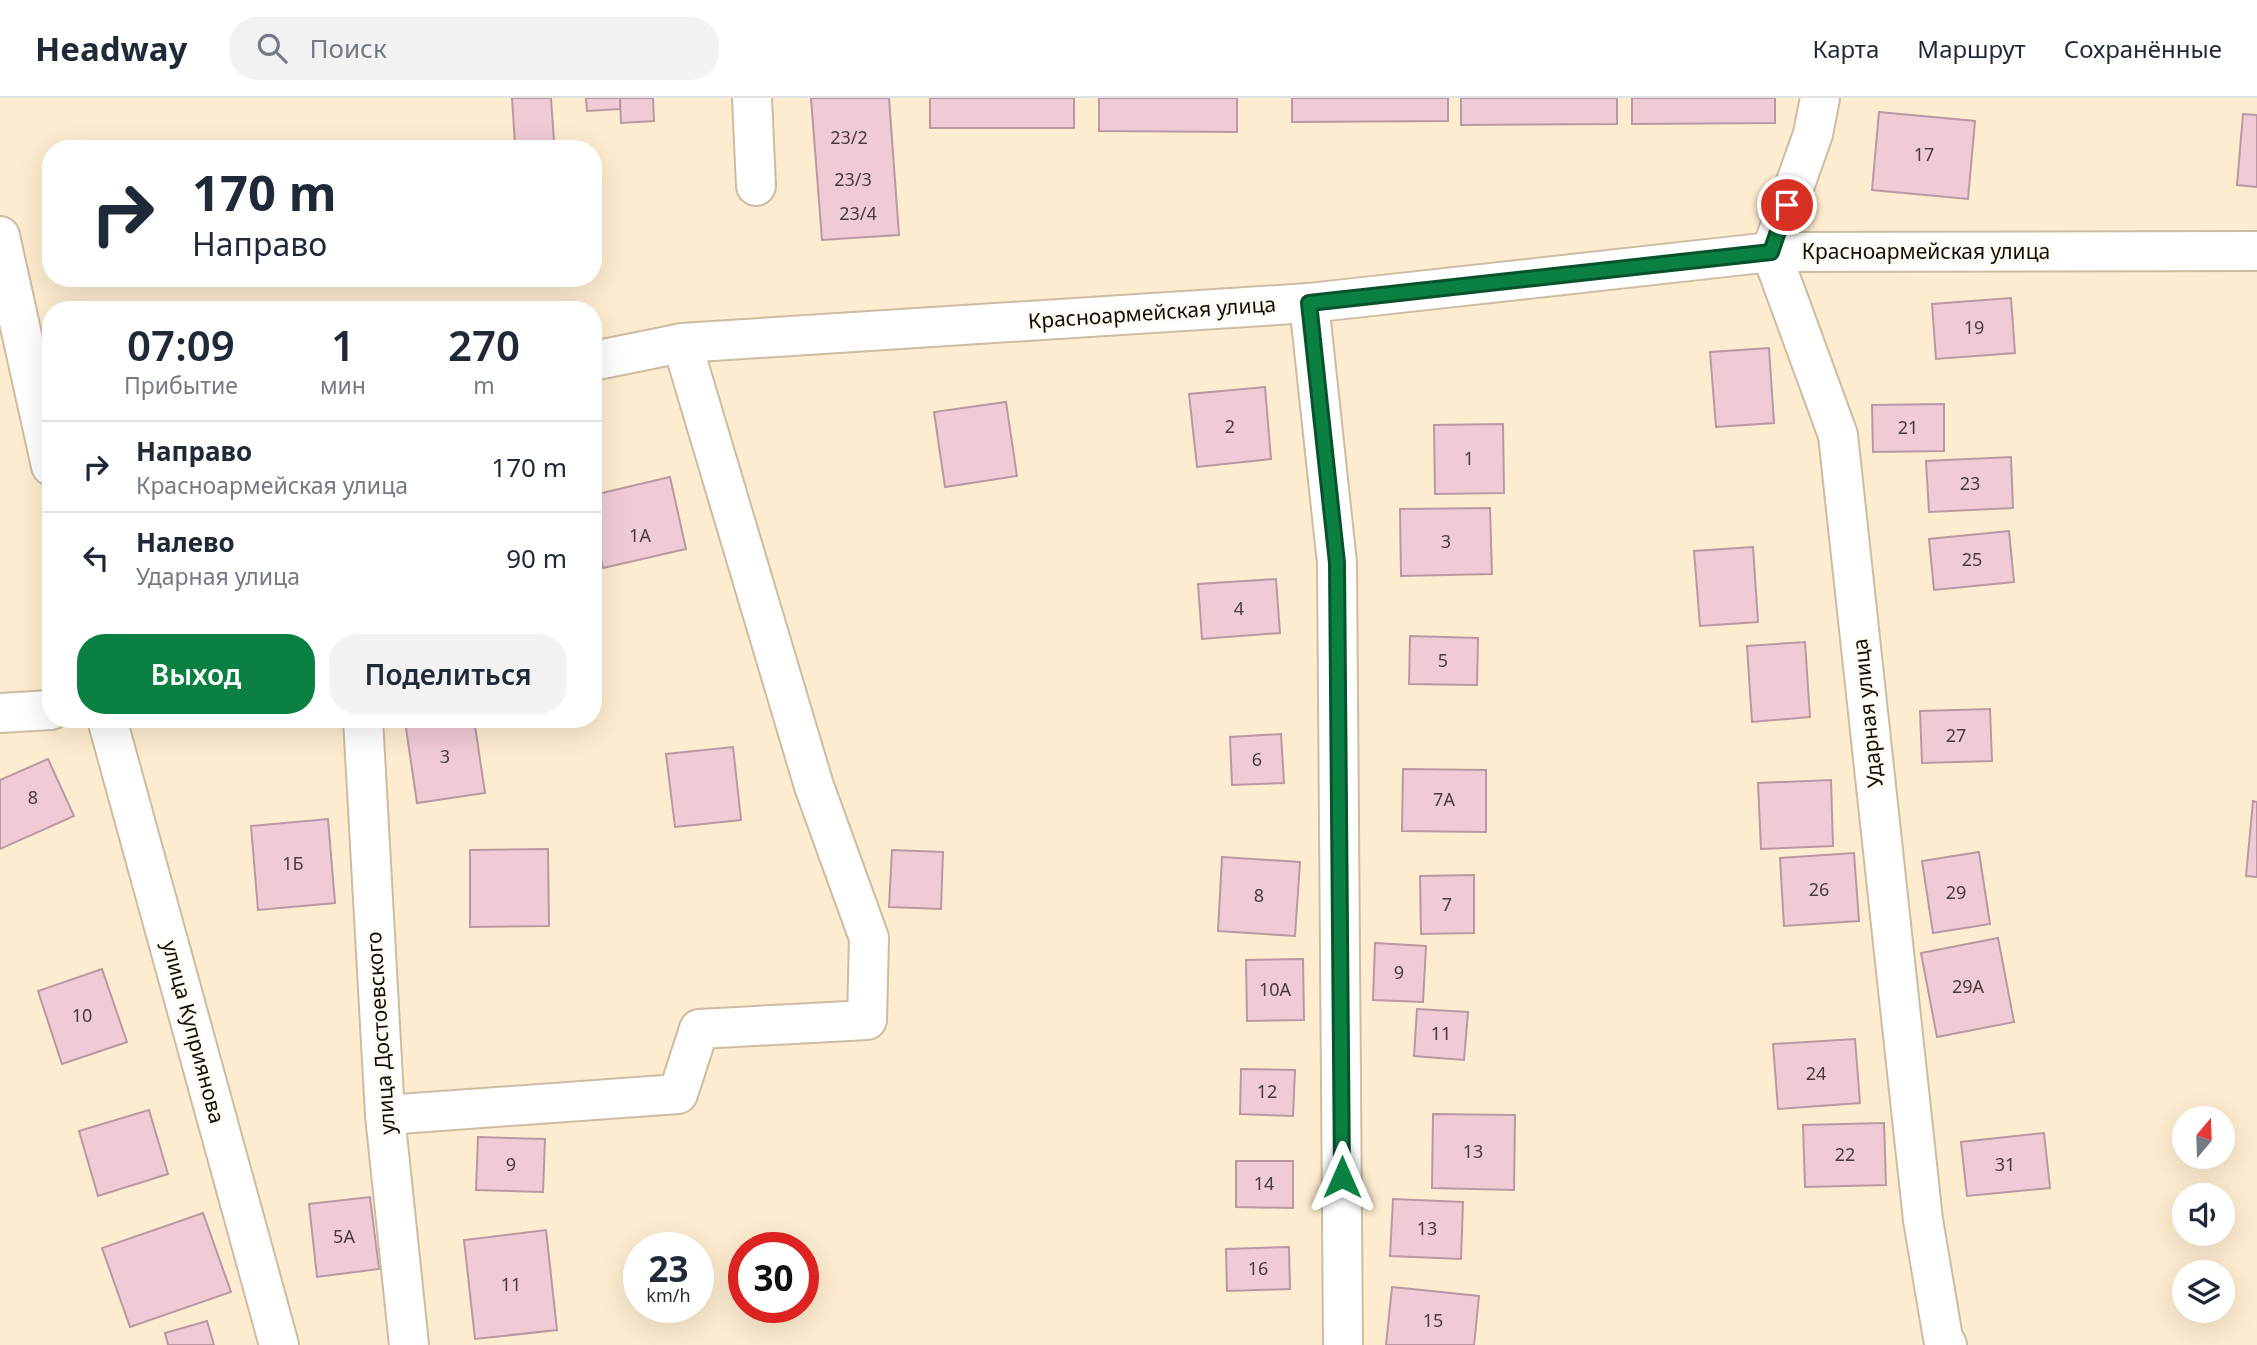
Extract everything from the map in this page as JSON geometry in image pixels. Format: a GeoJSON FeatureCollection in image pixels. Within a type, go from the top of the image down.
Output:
{"type":"FeatureCollection","features":[{"type":"Feature","properties":{"kind":"street"},"geometry":{"type":"LineString","coordinates":[[752,98],[756,186]]}},
{"type":"Feature","properties":{"kind":"street"},"geometry":{"type":"LineString","coordinates":[[1771,252],[1812,134],[1820,98]]}},
{"type":"Feature","properties":{"kind":"street"},"geometry":{"type":"LineString","coordinates":[[0,236],[42,425]]}},
{"type":"Feature","properties":{"kind":"street","name":"Красноармейская улица"},"geometry":{"type":"LineString","coordinates":[[602,359],[682,344],[1309,303],[1771,252],[2257,251]]}},
{"type":"Feature","properties":{"kind":"street","name":"Ударная улица"},"geometry":{"type":"LineString","coordinates":[[1771,252],[1838,435],[1923,1220],[1943,1338],[1947,1345]]}},
{"type":"Feature","properties":{"kind":"street"},"geometry":{"type":"LineString","coordinates":[[1309,303],[1337,563],[1343,1345]]}},
{"type":"Feature","properties":{"kind":"street"},"geometry":{"type":"LineString","coordinates":[[385,1115],[678,1094],[699,1029],[867,1020],[869,938],[814,786],[682,344]]}},
{"type":"Feature","properties":{"kind":"street"},"geometry":{"type":"LineString","coordinates":[[0,713],[42,711]]}},
{"type":"Feature","properties":{"kind":"street","name":"улица Куприянова"},"geometry":{"type":"LineString","coordinates":[[109,728],[279,1345]]}},
{"type":"Feature","properties":{"kind":"street","name":"улица Достоевского"},"geometry":{"type":"LineString","coordinates":[[364,728],[385,1115],[409,1345]]}},
{"type":"Feature","properties":{"kind":"building"},"geometry":{"type":"Polygon","coordinates":[[[512,98],[551,98],[554,140],[515,140],[512,98]]]}},
{"type":"Feature","properties":{"kind":"building"},"geometry":{"type":"Polygon","coordinates":[[[586,98],[620,98],[620,109],[587,111],[586,98]]]}},
{"type":"Feature","properties":{"kind":"building"},"geometry":{"type":"Polygon","coordinates":[[[620,98],[653,98],[654,121],[621,123],[620,98]]]}},
{"type":"Feature","properties":{"kind":"building"},"geometry":{"type":"Polygon","coordinates":[[[811,98],[889,98],[899,235],[822,240],[811,98]]]}},
{"type":"Feature","properties":{"kind":"building"},"geometry":{"type":"Polygon","coordinates":[[[930,98],[1074,98],[1074,128],[930,128],[930,98]]]}},
{"type":"Feature","properties":{"kind":"building"},"geometry":{"type":"Polygon","coordinates":[[[1099,98],[1237,98],[1237,132],[1099,131],[1099,98]]]}},
{"type":"Feature","properties":{"kind":"building"},"geometry":{"type":"Polygon","coordinates":[[[1292,98],[1448,98],[1448,121],[1292,122],[1292,98]]]}},
{"type":"Feature","properties":{"kind":"building"},"geometry":{"type":"Polygon","coordinates":[[[1461,98],[1617,98],[1617,124],[1461,125],[1461,98]]]}},
{"type":"Feature","properties":{"kind":"building"},"geometry":{"type":"Polygon","coordinates":[[[1632,98],[1775,98],[1775,123],[1632,124],[1632,98]]]}},
{"type":"Feature","properties":{"kind":"building"},"geometry":{"type":"Polygon","coordinates":[[[1879,112],[1975,121],[1968,199],[1872,190],[1879,112]]]}},
{"type":"Feature","properties":{"kind":"building"},"geometry":{"type":"Polygon","coordinates":[[[2243,114],[2257,115],[2257,187],[2237,185],[2243,114]]]}},
{"type":"Feature","properties":{"kind":"building"},"geometry":{"type":"Polygon","coordinates":[[[2011,298],[2015,353],[1936,359],[1932,304],[2011,298]]]}},
{"type":"Feature","properties":{"kind":"building"},"geometry":{"type":"Polygon","coordinates":[[[1769,348],[1774,423],[1716,427],[1710,352],[1769,348]]]}},
{"type":"Feature","properties":{"kind":"building"},"geometry":{"type":"Polygon","coordinates":[[[1265,387],[1271,459],[1197,467],[1189,394],[1265,387]]]}},
{"type":"Feature","properties":{"kind":"building"},"geometry":{"type":"Polygon","coordinates":[[[1006,402],[1017,476],[945,487],[934,412],[1006,402]]]}},
{"type":"Feature","properties":{"kind":"building"},"geometry":{"type":"Polygon","coordinates":[[[1944,404],[1944,451],[1873,452],[1872,405],[1944,404]]]}},
{"type":"Feature","properties":{"kind":"building"},"geometry":{"type":"Polygon","coordinates":[[[1503,424],[1504,493],[1435,494],[1434,425],[1503,424]]]}},
{"type":"Feature","properties":{"kind":"building"},"geometry":{"type":"Polygon","coordinates":[[[2011,457],[2013,508],[1929,512],[1926,461],[2011,457]]]}},
{"type":"Feature","properties":{"kind":"building"},"geometry":{"type":"Polygon","coordinates":[[[670,477],[686,549],[603,568],[602,493],[670,477]]]}},
{"type":"Feature","properties":{"kind":"building"},"geometry":{"type":"Polygon","coordinates":[[[1490,508],[1492,574],[1401,576],[1400,509],[1490,508]]]}},
{"type":"Feature","properties":{"kind":"building"},"geometry":{"type":"Polygon","coordinates":[[[2009,531],[2014,582],[1934,590],[1929,539],[2009,531]]]}},
{"type":"Feature","properties":{"kind":"building"},"geometry":{"type":"Polygon","coordinates":[[[1753,547],[1758,622],[1700,626],[1694,551],[1753,547]]]}},
{"type":"Feature","properties":{"kind":"building"},"geometry":{"type":"Polygon","coordinates":[[[1276,579],[1280,633],[1202,639],[1198,584],[1276,579]]]}},
{"type":"Feature","properties":{"kind":"building"},"geometry":{"type":"Polygon","coordinates":[[[1410,636],[1478,638],[1477,685],[1409,684],[1410,636]]]}},
{"type":"Feature","properties":{"kind":"building"},"geometry":{"type":"Polygon","coordinates":[[[1805,642],[1810,717],[1752,722],[1747,646],[1805,642]]]}},
{"type":"Feature","properties":{"kind":"building"},"geometry":{"type":"Polygon","coordinates":[[[1990,709],[1992,761],[1922,763],[1920,711],[1990,709]]]}},
{"type":"Feature","properties":{"kind":"building"},"geometry":{"type":"Polygon","coordinates":[[[406,728],[475,728],[485,793],[417,803],[406,728]]]}},
{"type":"Feature","properties":{"kind":"building"},"geometry":{"type":"Polygon","coordinates":[[[1281,734],[1284,783],[1232,785],[1230,737],[1281,734]]]}},
{"type":"Feature","properties":{"kind":"building"},"geometry":{"type":"Polygon","coordinates":[[[733,747],[741,820],[675,827],[666,754],[733,747]]]}},
{"type":"Feature","properties":{"kind":"building"},"geometry":{"type":"Polygon","coordinates":[[[48,759],[74,816],[0,849],[0,780],[48,759]]]}},
{"type":"Feature","properties":{"kind":"building"},"geometry":{"type":"Polygon","coordinates":[[[1403,769],[1486,770],[1486,832],[1402,831],[1403,769]]]}},
{"type":"Feature","properties":{"kind":"building"},"geometry":{"type":"Polygon","coordinates":[[[1831,780],[1833,846],[1761,849],[1758,783],[1831,780]]]}},
{"type":"Feature","properties":{"kind":"building"},"geometry":{"type":"Polygon","coordinates":[[[2253,801],[2257,802],[2257,877],[2246,876],[2253,801]]]}},
{"type":"Feature","properties":{"kind":"building"},"geometry":{"type":"Polygon","coordinates":[[[328,819],[335,903],[258,910],[251,826],[328,819]]]}},
{"type":"Feature","properties":{"kind":"building"},"geometry":{"type":"Polygon","coordinates":[[[548,849],[549,926],[470,927],[470,850],[548,849]]]}},
{"type":"Feature","properties":{"kind":"building"},"geometry":{"type":"Polygon","coordinates":[[[892,850],[943,852],[941,909],[889,907],[892,850]]]}},
{"type":"Feature","properties":{"kind":"building"},"geometry":{"type":"Polygon","coordinates":[[[1979,852],[1990,924],[1933,933],[1922,861],[1979,852]]]}},
{"type":"Feature","properties":{"kind":"building"},"geometry":{"type":"Polygon","coordinates":[[[1854,853],[1859,921],[1784,926],[1780,858],[1854,853]]]}},
{"type":"Feature","properties":{"kind":"building"},"geometry":{"type":"Polygon","coordinates":[[[1222,857],[1300,862],[1295,936],[1218,931],[1222,857]]]}},
{"type":"Feature","properties":{"kind":"building"},"geometry":{"type":"Polygon","coordinates":[[[1474,875],[1474,933],[1421,934],[1420,876],[1474,875]]]}},
{"type":"Feature","properties":{"kind":"building"},"geometry":{"type":"Polygon","coordinates":[[[1998,938],[2014,1022],[1937,1037],[1921,953],[1998,938]]]}},
{"type":"Feature","properties":{"kind":"building"},"geometry":{"type":"Polygon","coordinates":[[[1375,943],[1426,946],[1423,1002],[1373,1000],[1375,943]]]}},
{"type":"Feature","properties":{"kind":"building"},"geometry":{"type":"Polygon","coordinates":[[[1303,959],[1304,1020],[1247,1021],[1246,960],[1303,959]]]}},
{"type":"Feature","properties":{"kind":"building"},"geometry":{"type":"Polygon","coordinates":[[[102,969],[127,1042],[62,1064],[38,991],[102,969]]]}},
{"type":"Feature","properties":{"kind":"building"},"geometry":{"type":"Polygon","coordinates":[[[1417,1009],[1468,1012],[1464,1060],[1414,1056],[1417,1009]]]}},
{"type":"Feature","properties":{"kind":"building"},"geometry":{"type":"Polygon","coordinates":[[[1855,1039],[1860,1103],[1778,1109],[1773,1044],[1855,1039]]]}},
{"type":"Feature","properties":{"kind":"building"},"geometry":{"type":"Polygon","coordinates":[[[1241,1069],[1295,1070],[1293,1116],[1240,1114],[1241,1069]]]}},
{"type":"Feature","properties":{"kind":"building"},"geometry":{"type":"Polygon","coordinates":[[[149,1110],[168,1174],[98,1196],[79,1131],[149,1110]]]}},
{"type":"Feature","properties":{"kind":"building"},"geometry":{"type":"Polygon","coordinates":[[[1433,1114],[1515,1115],[1514,1190],[1432,1188],[1433,1114]]]}},
{"type":"Feature","properties":{"kind":"building"},"geometry":{"type":"Polygon","coordinates":[[[1884,1123],[1886,1185],[1805,1187],[1803,1125],[1884,1123]]]}},
{"type":"Feature","properties":{"kind":"building"},"geometry":{"type":"Polygon","coordinates":[[[2044,1133],[2050,1188],[1967,1196],[1961,1142],[2044,1133]]]}},
{"type":"Feature","properties":{"kind":"building"},"geometry":{"type":"Polygon","coordinates":[[[478,1137],[545,1139],[543,1192],[476,1190],[478,1137]]]}},
{"type":"Feature","properties":{"kind":"building"},"geometry":{"type":"Polygon","coordinates":[[[1236,1161],[1293,1161],[1293,1208],[1236,1207],[1236,1161]]]}},
{"type":"Feature","properties":{"kind":"building"},"geometry":{"type":"Polygon","coordinates":[[[370,1197],[379,1269],[317,1277],[309,1204],[370,1197]]]}},
{"type":"Feature","properties":{"kind":"building"},"geometry":{"type":"Polygon","coordinates":[[[1393,1199],[1463,1202],[1461,1259],[1390,1256],[1393,1199]]]}},
{"type":"Feature","properties":{"kind":"building"},"geometry":{"type":"Polygon","coordinates":[[[203,1213],[231,1292],[130,1327],[102,1248],[203,1213]]]}},
{"type":"Feature","properties":{"kind":"building"},"geometry":{"type":"Polygon","coordinates":[[[546,1230],[557,1330],[475,1339],[464,1240],[546,1230]]]}},
{"type":"Feature","properties":{"kind":"building"},"geometry":{"type":"Polygon","coordinates":[[[1289,1247],[1290,1289],[1227,1291],[1226,1249],[1289,1247]]]}},
{"type":"Feature","properties":{"kind":"building"},"geometry":{"type":"Polygon","coordinates":[[[1392,1287],[1479,1296],[1474,1345],[1386,1345],[1392,1287]]]}},
{"type":"Feature","properties":{"kind":"building"},"geometry":{"type":"Polygon","coordinates":[[[207,1321],[214,1345],[168,1345],[165,1333],[207,1321]]]}},
{"type":"Feature","properties":{"kind":"route"},"geometry":{"type":"LineString","coordinates":[[1342,1177],[1337,563],[1309,303],[1771,252],[1787,205]]}}]}
